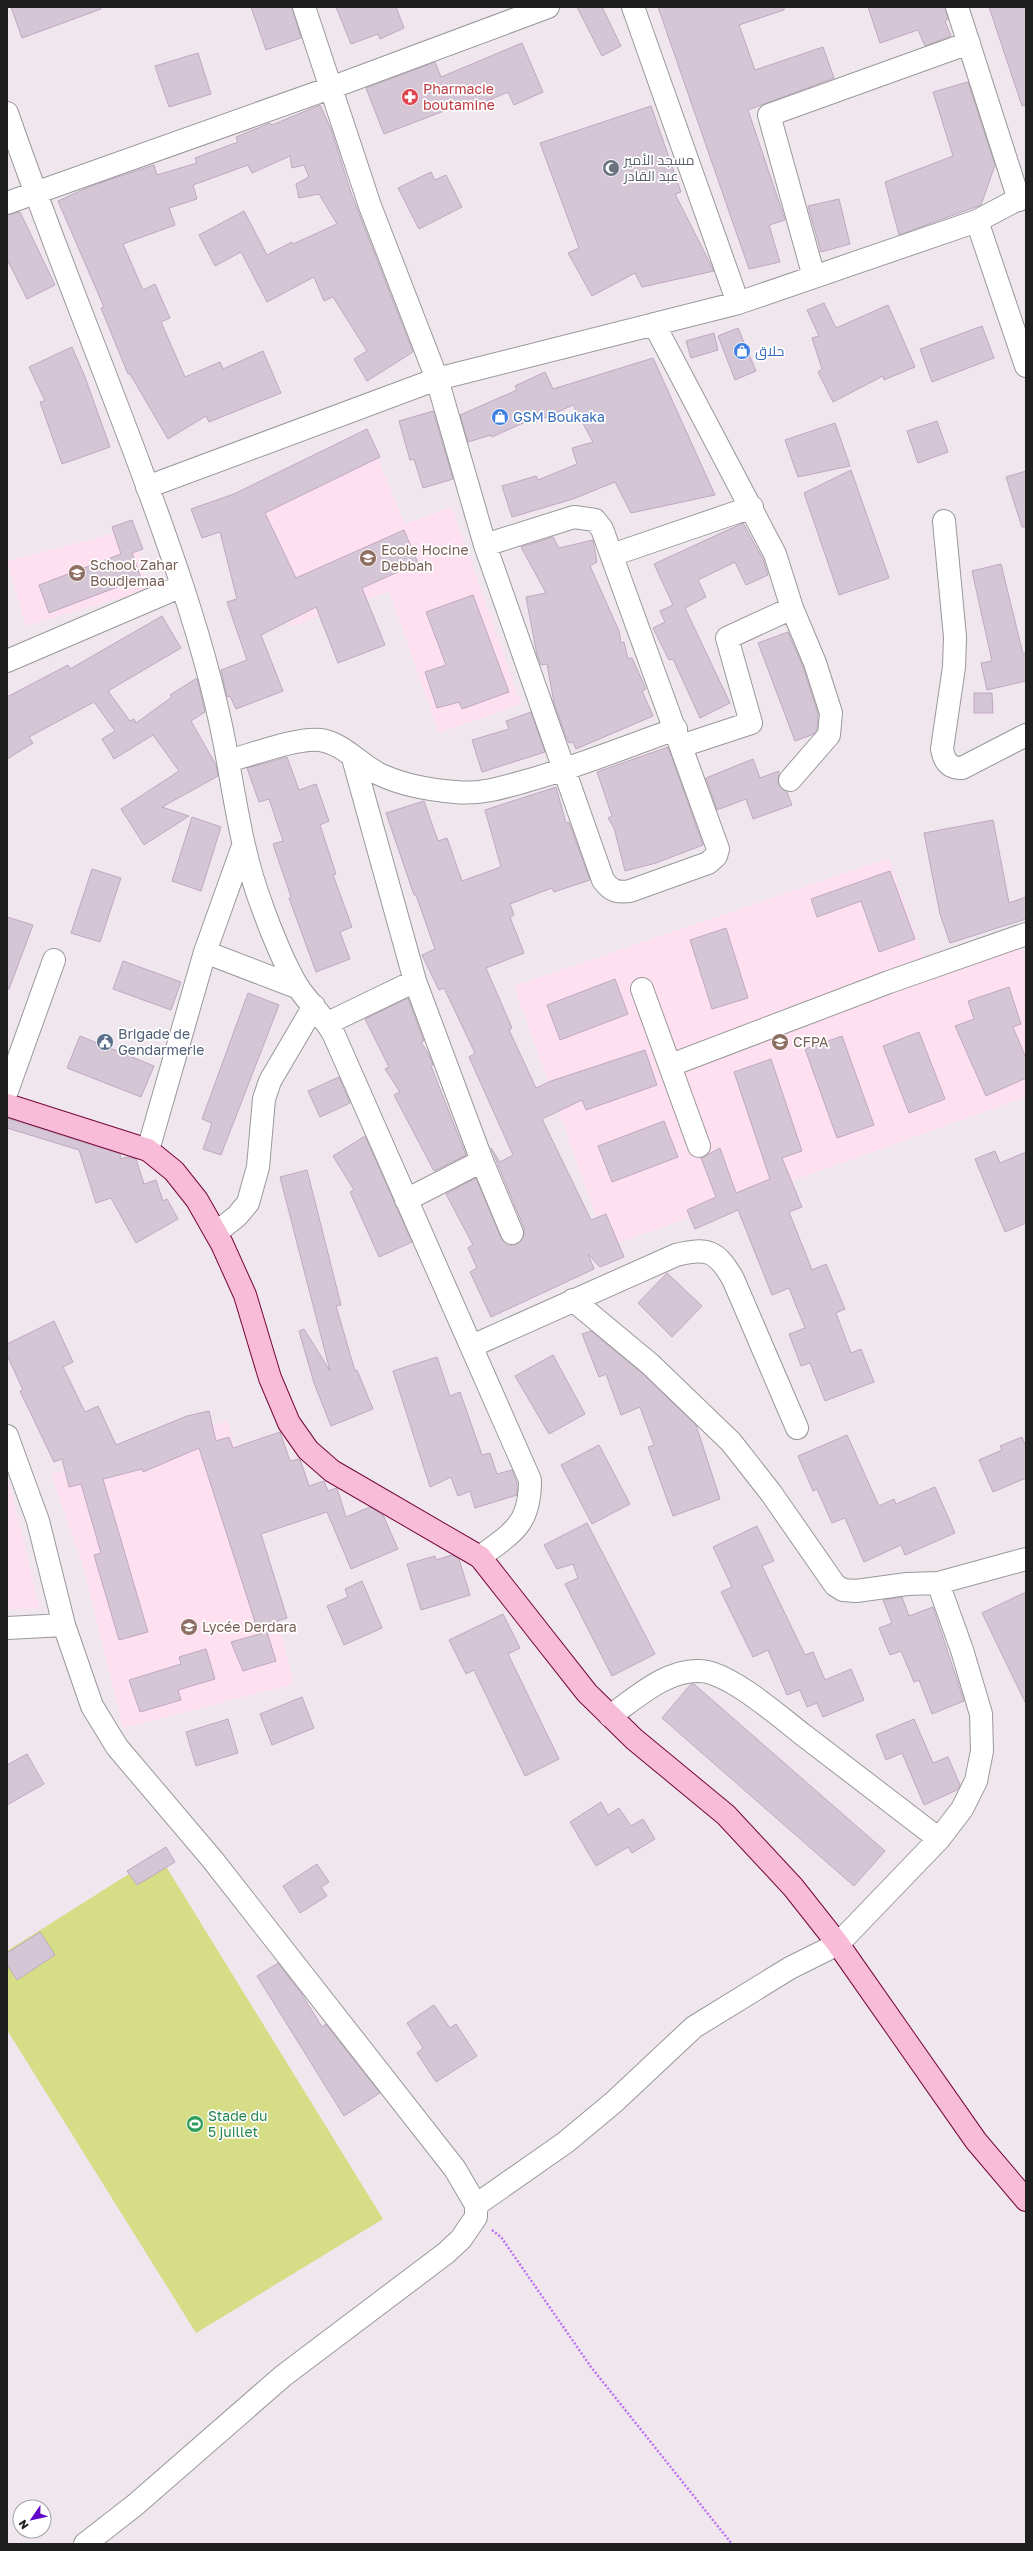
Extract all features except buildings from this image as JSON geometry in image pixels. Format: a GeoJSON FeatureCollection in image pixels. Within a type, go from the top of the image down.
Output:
{"type":"FeatureCollection","features":[{"type":"Feature","properties":{"kind":"main road"},"geometry":{"type":"LineString","coordinates":[[7,1105],[148,1150],[174,1171],[197,1200],[216,1233],[244,1294],[270,1378],[289,1423],[308,1450],[332,1471],[480,1557],[587,1693],[634,1739],[726,1815],[793,1887],[838,1944],[976,2141],[1026,2200]]}},
{"type":"Feature","properties":{"kind":"street"},"geometry":{"type":"LineString","coordinates":[[304,7],[332,87],[370,206],[437,379],[485,545],[603,880],[610,889],[620,893],[630,891],[708,863],[716,856],[718,849],[602,529],[595,520],[574,517],[485,545]]}},
{"type":"Feature","properties":{"kind":"street"},"geometry":{"type":"LineString","coordinates":[[7,203],[332,87],[548,7]]}},
{"type":"Feature","properties":{"kind":"street"},"geometry":{"type":"LineString","coordinates":[[634,7],[738,303]]}},
{"type":"Feature","properties":{"kind":"street"},"geometry":{"type":"LineString","coordinates":[[147,487],[437,379],[738,303],[977,221],[1023,198],[957,7]]}},
{"type":"Feature","properties":{"kind":"street"},"geometry":{"type":"LineString","coordinates":[[814,277],[769,115],[969,43]]}},
{"type":"Feature","properties":{"kind":"street"},"geometry":{"type":"LineString","coordinates":[[7,113],[35,193],[147,487],[203,651],[228,761],[243,846],[262,907],[298,988],[328,1023],[530,1480],[530,1500],[525,1516],[512,1533],[480,1557]]}},
{"type":"Feature","properties":{"kind":"street"},"geometry":{"type":"LineString","coordinates":[[977,221],[1026,366]]}},
{"type":"Feature","properties":{"kind":"street"},"geometry":{"type":"LineString","coordinates":[[654,324],[692,401],[752,507],[775,554],[792,608],[815,663],[831,713],[829,734],[790,780]]}},
{"type":"Feature","properties":{"kind":"street"},"geometry":{"type":"LineString","coordinates":[[612,555],[752,507]]}},
{"type":"Feature","properties":{"kind":"street"},"geometry":{"type":"LineString","coordinates":[[944,521],[955,637],[954,667],[942,749],[944,758],[948,764],[955,768],[962,768],[1026,735]]}},
{"type":"Feature","properties":{"kind":"street"},"geometry":{"type":"LineString","coordinates":[[7,661],[182,586]]}},
{"type":"Feature","properties":{"kind":"street"},"geometry":{"type":"LineString","coordinates":[[228,761],[290,744],[318,740],[335,743],[353,758],[393,780],[456,793],[499,789],[678,737],[751,723],[727,638],[792,608]]}},
{"type":"Feature","properties":{"kind":"street"},"geometry":{"type":"LineString","coordinates":[[353,758],[416,981],[482,1161],[512,1233]]}},
{"type":"Feature","properties":{"kind":"street"},"geometry":{"type":"LineString","coordinates":[[148,1150],[205,952],[243,846]]}},
{"type":"Feature","properties":{"kind":"street"},"geometry":{"type":"LineString","coordinates":[[671,1065],[888,982],[1026,934]]}},
{"type":"Feature","properties":{"kind":"street"},"geometry":{"type":"LineString","coordinates":[[205,952],[298,988]]}},
{"type":"Feature","properties":{"kind":"street"},"geometry":{"type":"LineString","coordinates":[[7,1091],[54,960]]}},
{"type":"Feature","properties":{"kind":"street"},"geometry":{"type":"LineString","coordinates":[[328,1023],[416,981]]}},
{"type":"Feature","properties":{"kind":"street"},"geometry":{"type":"LineString","coordinates":[[642,989],[671,1065],[699,1146]]}},
{"type":"Feature","properties":{"kind":"street"},"geometry":{"type":"LineString","coordinates":[[216,1233],[237,1216],[248,1203],[258,1167],[264,1099],[270,1081],[314,1006]]}},
{"type":"Feature","properties":{"kind":"street"},"geometry":{"type":"LineString","coordinates":[[406,1200],[482,1161]]}},
{"type":"Feature","properties":{"kind":"street"},"geometry":{"type":"LineString","coordinates":[[472,1346],[676,1255],[696,1250],[711,1252],[724,1264],[733,1279],[797,1428]]}},
{"type":"Feature","properties":{"kind":"street"},"geometry":{"type":"LineString","coordinates":[[573,1300],[650,1364],[731,1442],[771,1493],[834,1585],[843,1590],[856,1590],[907,1584],[938,1583],[1026,1559]]}},
{"type":"Feature","properties":{"kind":"street"},"geometry":{"type":"LineString","coordinates":[[7,1436],[38,1522],[64,1625],[92,1706],[117,1747],[212,1859],[450,2163],[476,2211]]}},
{"type":"Feature","properties":{"kind":"street"},"geometry":{"type":"LineString","coordinates":[[85,2544],[135,2505],[283,2376],[446,2253],[465,2233],[476,2211],[566,2142],[614,2102],[694,2027],[790,1968],[838,1944],[939,1839],[962,1809],[976,1781],[982,1751],[981,1714],[962,1650],[938,1583]]}},
{"type":"Feature","properties":{"kind":"street"},"geometry":{"type":"LineString","coordinates":[[7,1628],[64,1625]]}},
{"type":"Feature","properties":{"kind":"street"},"geometry":{"type":"LineString","coordinates":[[610,1716],[655,1684],[684,1672],[702,1671],[723,1678],[761,1702],[939,1839]]}},
{"type":"Feature","properties":{"kind":"path"},"geometry":{"type":"LineString","coordinates":[[476,2211],[501,2237],[591,2367],[732,2544]]}},
{"type":"Feature","properties":{"kind":"shaded area","name":"Ecole Hocine Debbah"},"geometry":{"type":"Polygon","coordinates":[[[371,443],[405,524],[452,507],[521,704],[439,733],[389,591],[291,627],[243,495],[371,443]]]}},
{"type":"Feature","properties":{"kind":"shaded area","name":"School Zahar Boudjemaa"},"geometry":{"type":"Polygon","coordinates":[[[135,528],[147,584],[140,592],[26,626],[7,561],[135,528]]]}},
{"type":"Feature","properties":{"kind":"shaded area","name":"CFPA"},"geometry":{"type":"Polygon","coordinates":[[[889,858],[926,965],[1015,937],[1026,961],[1026,1097],[607,1247],[514,986],[889,858]]]}},
{"type":"Feature","properties":{"kind":"shaded area","name":"Lycée Derdara"},"geometry":{"type":"Polygon","coordinates":[[[228,1421],[294,1684],[123,1728],[84,1569],[51,1474],[228,1421]]]}},
{"type":"Feature","properties":{"kind":"shaded area"},"geometry":{"type":"Polygon","coordinates":[[[7,1474],[40,1609],[7,1609],[7,1474]]]}},
{"type":"Feature","properties":{"kind":"green space","name":"Stade du 5 juillet"},"geometry":{"type":"Polygon","coordinates":[[[159,1855],[383,2219],[196,2333],[7,2030],[7,1951],[159,1855]]]}},
{"type":"Feature","properties":{"kind":"place","name":"Pharmacie boutamine"},"geometry":{"type":"Point","coordinates":[410,97]}},
{"type":"Feature","properties":{"kind":"place","name":"مسجد الأمير عبد القادر"},"geometry":{"type":"Point","coordinates":[611,168]}},
{"type":"Feature","properties":{"kind":"place","name":"حلاق"},"geometry":{"type":"Point","coordinates":[742,351]}},
{"type":"Feature","properties":{"kind":"place","name":"GSM Boukaka"},"geometry":{"type":"Point","coordinates":[500,417]}},
{"type":"Feature","properties":{"kind":"place","name":"Ecole Hocine Debbah"},"geometry":{"type":"Point","coordinates":[368,558]}},
{"type":"Feature","properties":{"kind":"place","name":"School Zahar Boudjemaa"},"geometry":{"type":"Point","coordinates":[77,573]}},
{"type":"Feature","properties":{"kind":"place","name":"Brigade de Gendarmerie"},"geometry":{"type":"Point","coordinates":[105,1042]}},
{"type":"Feature","properties":{"kind":"place","name":"CFPA"},"geometry":{"type":"Point","coordinates":[780,1042]}},
{"type":"Feature","properties":{"kind":"place","name":"Lycée Derdara"},"geometry":{"type":"Point","coordinates":[189,1627]}},
{"type":"Feature","properties":{"kind":"place","name":"Stade du 5 juillet"},"geometry":{"type":"Point","coordinates":[195,2124]}}]}
